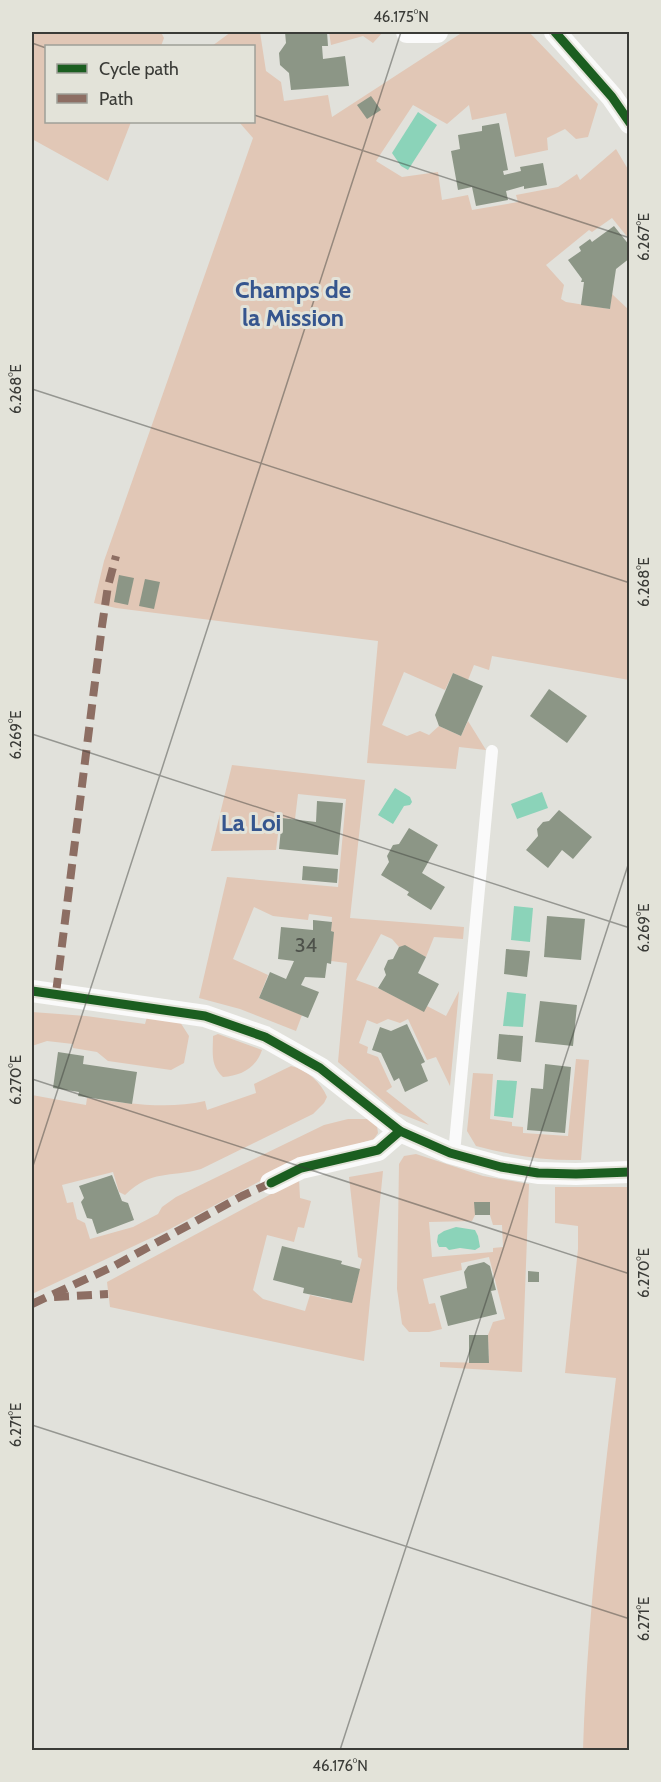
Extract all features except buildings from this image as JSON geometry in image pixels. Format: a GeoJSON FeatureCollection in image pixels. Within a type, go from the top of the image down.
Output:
{"type":"FeatureCollection","features":[{"type":"Feature","properties":{"kind":"street"},"geometry":{"type":"LineString","coordinates":[[407,32],[437,32]]}},
{"type":"Feature","properties":{"kind":"street"},"geometry":{"type":"LineString","coordinates":[[555,32],[612,97],[630,123]]}},
{"type":"Feature","properties":{"kind":"street"},"geometry":{"type":"LineString","coordinates":[[32,991],[205,1016],[246,1030],[296,1053],[320,1068],[400,1131],[450,1153],[501,1167],[538,1173],[630,1172]]}},
{"type":"Feature","properties":{"kind":"street"},"geometry":{"type":"LineString","coordinates":[[271,1183],[301,1168],[378,1150],[400,1131]]}},
{"type":"Feature","properties":{"kind":"lane"},"geometry":{"type":"LineString","coordinates":[[450,1153],[455,1143],[492,751]]}},
{"type":"Feature","properties":{"kind":"shaded area"},"geometry":{"type":"Polygon","coordinates":[[[32,32],[161,32],[164,38],[161,45],[45,45],[45,123],[131,123],[108,181],[32,139],[32,32]]]}},
{"type":"Feature","properties":{"kind":"shaded area"},"geometry":{"type":"Polygon","coordinates":[[[231,32],[260,32],[266,71],[281,82],[284,101],[328,95],[332,117],[463,32],[529,32],[598,104],[588,137],[576,139],[565,129],[547,138],[548,150],[515,157],[506,113],[472,120],[469,105],[447,124],[413,105],[376,161],[402,177],[438,172],[442,200],[468,195],[472,210],[518,202],[516,195],[558,187],[577,174],[580,180],[616,149],[629,171],[629,239],[612,218],[592,232],[589,230],[546,265],[564,285],[561,299],[566,302],[610,309],[612,294],[629,310],[629,680],[492,656],[489,670],[474,665],[468,680],[453,673],[445,690],[404,672],[382,725],[407,736],[420,731],[429,735],[439,726],[461,736],[468,721],[486,750],[459,747],[456,769],[367,763],[378,641],[116,608],[94,603],[104,561],[253,138],[240,123],[255,123],[255,45],[213,45],[231,32]]]}},
{"type":"Feature","properties":{"kind":"shaded area"},"geometry":{"type":"Polygon","coordinates":[[[329,32],[383,32],[373,43],[363,36],[331,45],[329,32]]]}},
{"type":"Feature","properties":{"kind":"shaded area"},"geometry":{"type":"Polygon","coordinates":[[[418,112],[437,125],[408,170],[401,166],[392,153],[418,112]]]}},
{"type":"Feature","properties":{"kind":"shaded area"},"geometry":{"type":"Polygon","coordinates":[[[232,765],[365,780],[350,918],[464,927],[463,939],[434,937],[426,957],[405,946],[399,947],[392,939],[381,934],[356,980],[378,988],[424,1011],[427,1006],[446,1016],[459,991],[450,1086],[436,1057],[427,1060],[408,1019],[400,1023],[388,1019],[377,1024],[367,1020],[359,1043],[368,1047],[367,1053],[378,1057],[392,1087],[386,1091],[429,1125],[396,1112],[338,1062],[347,963],[331,961],[332,917],[309,914],[308,920],[273,916],[254,907],[233,959],[268,975],[259,998],[302,1015],[296,1031],[240,1009],[199,998],[227,877],[338,887],[346,799],[298,794],[295,819],[280,818],[276,850],[211,851],[232,765]]]}},
{"type":"Feature","properties":{"kind":"shaded area"},"geometry":{"type":"Polygon","coordinates":[[[395,788],[410,797],[412,802],[404,806],[393,824],[378,815],[395,788]]]}},
{"type":"Feature","properties":{"kind":"shaded area"},"geometry":{"type":"Polygon","coordinates":[[[542,792],[548,808],[517,819],[511,804],[542,792]]]}},
{"type":"Feature","properties":{"kind":"shaded area"},"geometry":{"type":"Polygon","coordinates":[[[514,906],[533,908],[530,942],[511,940],[514,906]]]}},
{"type":"Feature","properties":{"kind":"shaded area"},"geometry":{"type":"Polygon","coordinates":[[[507,992],[526,994],[523,1027],[503,1026],[507,992]]]}},
{"type":"Feature","properties":{"kind":"shaded area"},"geometry":{"type":"Polygon","coordinates":[[[32,1012],[145,1024],[147,1017],[180,1022],[189,1036],[184,1063],[171,1070],[108,1061],[97,1052],[73,1048],[73,1044],[47,1041],[32,1046],[32,1012]]]}},
{"type":"Feature","properties":{"kind":"shaded area"},"geometry":{"type":"Polygon","coordinates":[[[218,1034],[262,1050],[256,1062],[247,1070],[236,1075],[223,1077],[216,1068],[213,1058],[213,1036],[218,1034]]]}},
{"type":"Feature","properties":{"kind":"shaded area"},"geometry":{"type":"Polygon","coordinates":[[[576,1059],[589,1060],[581,1160],[528,1157],[476,1146],[467,1131],[473,1073],[493,1074],[490,1119],[512,1122],[512,1126],[523,1127],[523,1133],[568,1136],[576,1059]]]}},
{"type":"Feature","properties":{"kind":"shaded area"},"geometry":{"type":"Polygon","coordinates":[[[291,1066],[313,1077],[327,1097],[313,1114],[201,1169],[152,1178],[125,1195],[119,1192],[113,1172],[62,1185],[67,1203],[73,1202],[77,1219],[85,1223],[90,1239],[133,1227],[158,1214],[162,1207],[176,1197],[324,1125],[348,1119],[371,1119],[377,1126],[378,1133],[374,1139],[292,1164],[170,1229],[32,1294],[32,1095],[86,1105],[87,1098],[131,1104],[161,1105],[205,1101],[207,1110],[256,1093],[254,1084],[291,1066]]]}},
{"type":"Feature","properties":{"kind":"shaded area"},"geometry":{"type":"Polygon","coordinates":[[[497,1080],[517,1081],[513,1118],[494,1116],[497,1080]]]}},
{"type":"Feature","properties":{"kind":"shaded area"},"geometry":{"type":"Polygon","coordinates":[[[416,1154],[483,1176],[529,1184],[522,1372],[440,1367],[440,1362],[489,1363],[488,1335],[493,1322],[505,1319],[489,1257],[461,1263],[462,1270],[423,1279],[429,1304],[435,1303],[442,1329],[429,1332],[409,1332],[402,1324],[397,1289],[399,1164],[404,1156],[416,1154]],[[475,1202],[475,1215],[472,1221],[429,1222],[432,1257],[493,1252],[493,1248],[503,1247],[502,1225],[493,1225],[490,1202],[475,1202]]]}},
{"type":"Feature","properties":{"kind":"shaded area"},"geometry":{"type":"Polygon","coordinates":[[[383,1171],[364,1361],[110,1307],[107,1282],[299,1179],[300,1198],[311,1201],[304,1228],[298,1227],[294,1242],[267,1235],[253,1290],[263,1299],[305,1311],[310,1295],[352,1302],[362,1259],[358,1257],[349,1177],[383,1171]]]}},
{"type":"Feature","properties":{"kind":"shaded area"},"geometry":{"type":"Polygon","coordinates":[[[555,1187],[629,1187],[629,1750],[583,1750],[591,1610],[616,1378],[565,1373],[578,1249],[578,1226],[555,1223],[555,1187]]]}},
{"type":"Feature","properties":{"kind":"shaded area"},"geometry":{"type":"Polygon","coordinates":[[[456,1227],[475,1230],[480,1247],[475,1250],[460,1248],[449,1250],[446,1247],[439,1247],[438,1235],[456,1227]]]}},
{"type":"Feature","properties":{"kind":"marked path"},"geometry":{"type":"LineString","coordinates":[[56,993],[102,626],[108,586],[116,556]]}},
{"type":"Feature","properties":{"kind":"marked path"},"geometry":{"type":"LineString","coordinates":[[32,1304],[112,1267],[242,1196],[271,1183]]}},
{"type":"Feature","properties":{"kind":"marked path"},"geometry":{"type":"LineString","coordinates":[[54,1297],[108,1294]]}},
{"type":"Feature","properties":{"kind":"cycle path"},"geometry":{"type":"LineString","coordinates":[[555,32],[612,97],[630,123]]}},
{"type":"Feature","properties":{"kind":"cycle path"},"geometry":{"type":"LineString","coordinates":[[32,991],[205,1016],[265,1037],[320,1068],[400,1131],[450,1153],[501,1167],[538,1173],[630,1172]]}},
{"type":"Feature","properties":{"kind":"cycle path"},"geometry":{"type":"LineString","coordinates":[[271,1183],[301,1168],[378,1150],[400,1131]]}},
{"type":"Feature","properties":{"kind":"district","name":"Champs de la Mission"},"geometry":{"type":"Point","coordinates":[293,304]}},
{"type":"Feature","properties":{"kind":"district","name":"La Loi"},"geometry":{"type":"Point","coordinates":[251,823]}}]}
